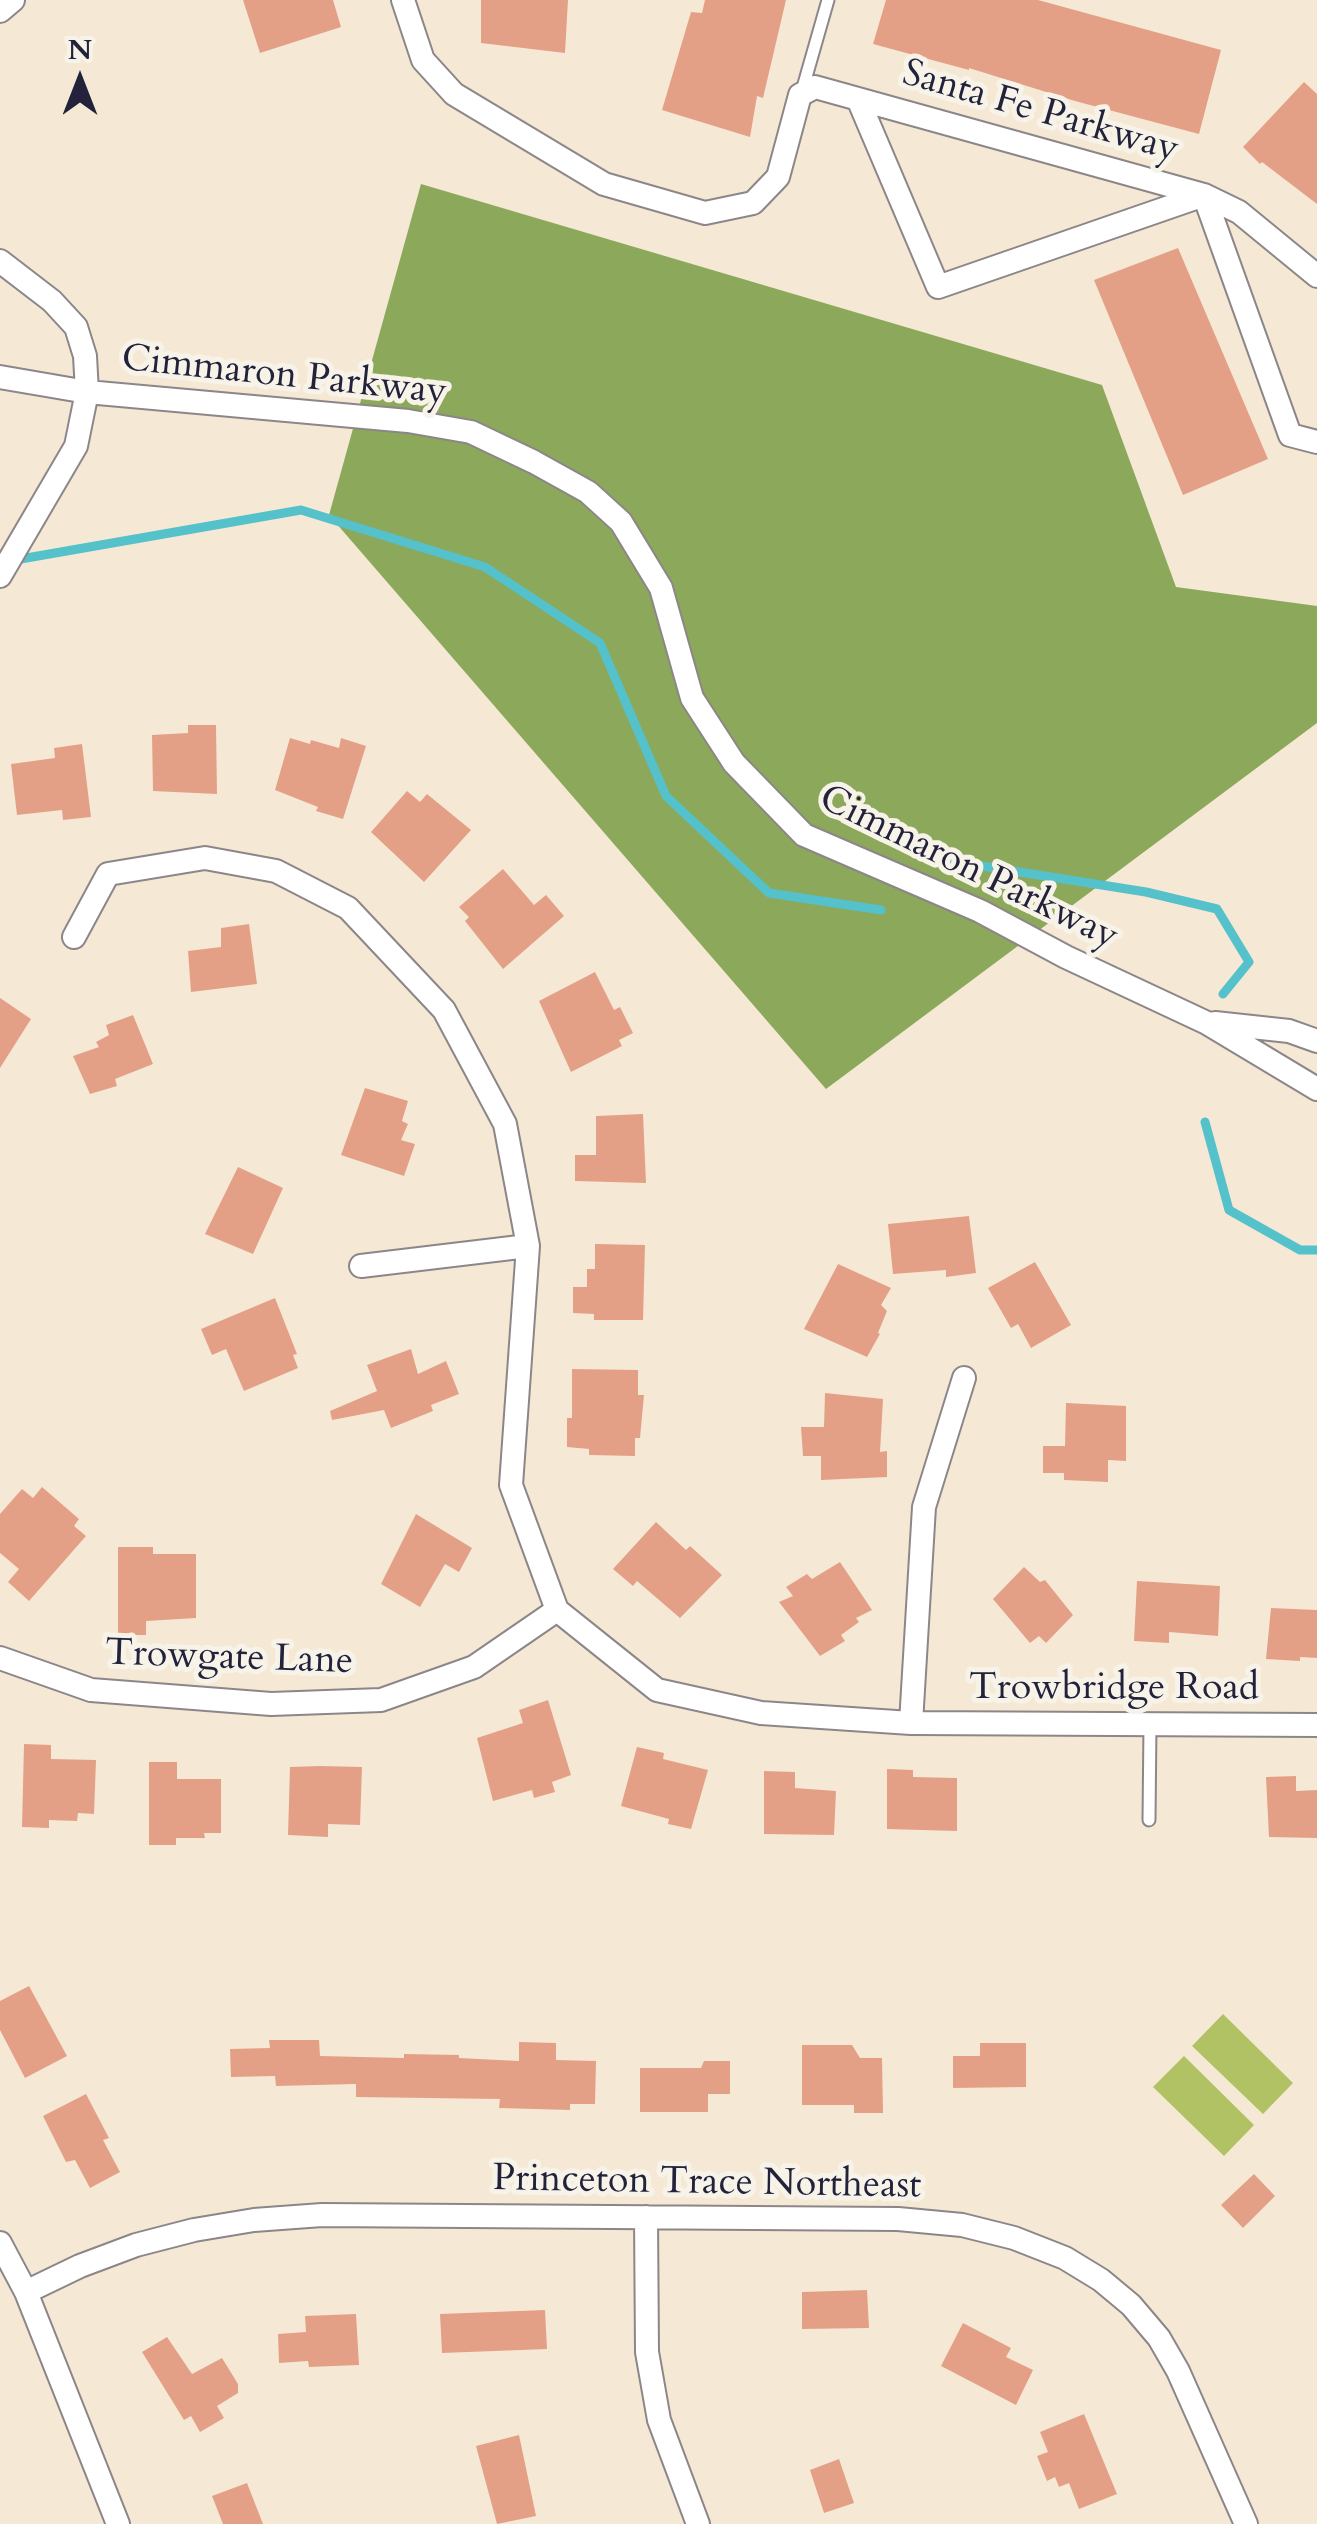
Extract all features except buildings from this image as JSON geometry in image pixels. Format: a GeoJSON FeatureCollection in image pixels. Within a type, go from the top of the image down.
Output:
{"type":"FeatureCollection","features":[{"type":"Feature","properties":{"kind":"street"},"geometry":{"type":"LineString","coordinates":[[0,12],[13,0]]}},
{"type":"Feature","properties":{"kind":"street"},"geometry":{"type":"LineString","coordinates":[[403,0],[423,60],[454,94],[604,184],[705,213],[753,203],[778,177],[800,94]]}},
{"type":"Feature","properties":{"kind":"street","name":"Santa Fe Parkway"},"geometry":{"type":"LineString","coordinates":[[800,94],[815,87],[1204,195],[1239,212],[1317,276]]}},
{"type":"Feature","properties":{"kind":"street","name":"Santa Fe Parkway"},"geometry":{"type":"LineString","coordinates":[[858,99],[938,287],[1204,195]]}},
{"type":"Feature","properties":{"kind":"street","name":"Santa Fe Parkway"},"geometry":{"type":"LineString","coordinates":[[1204,195],[1290,435],[1317,442]]}},
{"type":"Feature","properties":{"kind":"street"},"geometry":{"type":"LineString","coordinates":[[0,261],[52,301],[76,327],[84,356],[87,392],[76,446],[0,576]]}},
{"type":"Feature","properties":{"kind":"street","name":"Cimmaron Parkway"},"geometry":{"type":"LineString","coordinates":[[0,378],[87,392],[408,421],[471,432],[588,492],[621,522],[660,588],[692,698],[734,764],[804,835],[980,911],[1066,957],[1207,1022],[1317,1089]]}},
{"type":"Feature","properties":{"kind":"street"},"geometry":{"type":"LineString","coordinates":[[74,937],[108,874],[205,858],[276,871],[348,908],[444,1010],[505,1124],[528,1246],[511,1484],[557,1610]]}},
{"type":"Feature","properties":{"kind":"street","name":"Cimmaron Parkway"},"geometry":{"type":"LineString","coordinates":[[1207,1022],[1290,1030],[1317,1041]]}},
{"type":"Feature","properties":{"kind":"street"},"geometry":{"type":"LineString","coordinates":[[361,1266],[528,1246]]}},
{"type":"Feature","properties":{"kind":"street","name":"Trowbridge Road"},"geometry":{"type":"LineString","coordinates":[[911,1723],[924,1507],[964,1378]]}},
{"type":"Feature","properties":{"kind":"street","name":"Trowgate Lane"},"geometry":{"type":"LineString","coordinates":[[0,1658],[91,1690],[272,1704],[380,1700],[474,1667],[557,1610]]}},
{"type":"Feature","properties":{"kind":"street","name":"Trowbridge Road"},"geometry":{"type":"LineString","coordinates":[[557,1610],[658,1690],[761,1714],[911,1723],[1317,1725]]}},
{"type":"Feature","properties":{"kind":"street","name":"Princeton Trace Northeast"},"geometry":{"type":"LineString","coordinates":[[26,2292],[136,2245],[254,2220],[322,2215],[898,2219],[962,2225],[1014,2238],[1064,2258],[1116,2292],[1158,2338],[1178,2370],[1246,2524]]}},
{"type":"Feature","properties":{"kind":"street"},"geometry":{"type":"LineString","coordinates":[[646,2217],[646,2352],[659,2420],[698,2524]]}},
{"type":"Feature","properties":{"kind":"street"},"geometry":{"type":"LineString","coordinates":[[0,2243],[26,2292],[118,2524]]}},
{"type":"Feature","properties":{"kind":"lane"},"geometry":{"type":"LineString","coordinates":[[800,94],[828,0]]}},
{"type":"Feature","properties":{"kind":"lane"},"geometry":{"type":"LineString","coordinates":[[1149,1820],[1150,1724]]}},
{"type":"Feature","properties":{"kind":"green space"},"geometry":{"type":"Polygon","coordinates":[[[421,184],[1102,385],[1176,587],[1317,606],[1317,723],[826,1089],[329,515],[421,184]]]}},
{"type":"Feature","properties":{"kind":"green space"},"geometry":{"type":"Polygon","coordinates":[[[1223,2014],[1293,2083],[1263,2114],[1192,2046],[1223,2014]]]}},
{"type":"Feature","properties":{"kind":"green space"},"geometry":{"type":"Polygon","coordinates":[[[1184,2056],[1254,2125],[1224,2156],[1153,2087],[1184,2056]]]}},
{"type":"Feature","properties":{"kind":"waterway"},"geometry":{"type":"LineString","coordinates":[[15,560],[301,510],[485,567],[600,643],[666,796],[769,893],[881,910]]}},
{"type":"Feature","properties":{"kind":"waterway"},"geometry":{"type":"LineString","coordinates":[[931,858],[1146,892],[1217,909],[1249,962],[1223,994]]}},
{"type":"Feature","properties":{"kind":"waterway"},"geometry":{"type":"LineString","coordinates":[[1205,1122],[1229,1210],[1300,1250],[1317,1250]]}}]}
